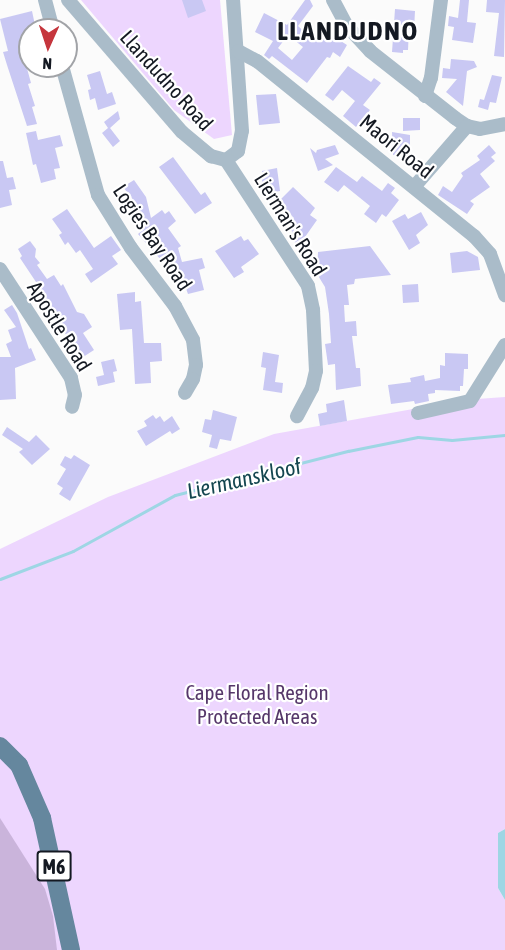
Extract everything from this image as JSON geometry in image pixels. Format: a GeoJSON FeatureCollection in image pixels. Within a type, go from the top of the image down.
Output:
{"type":"FeatureCollection","features":[{"type":"Feature","properties":{"kind":"main road","name":"M6"},"geometry":{"type":"LineString","coordinates":[[0,746],[19,765],[47,833],[71,950]]}},
{"type":"Feature","properties":{"kind":"main road","name":"M6"},"geometry":{"type":"LineString","coordinates":[[0,757],[26,785]]}},
{"type":"Feature","properties":{"kind":"street"},"geometry":{"type":"LineString","coordinates":[[45,0],[50,18]]}},
{"type":"Feature","properties":{"kind":"street","name":"Llandudno Road"},"geometry":{"type":"LineString","coordinates":[[68,0],[182,132],[211,156],[226,160],[238,152],[241,139],[238,51],[233,0]]}},
{"type":"Feature","properties":{"kind":"street"},"geometry":{"type":"LineString","coordinates":[[333,0],[360,42],[386,66],[425,96],[467,126],[480,129],[505,124]]}},
{"type":"Feature","properties":{"kind":"street"},"geometry":{"type":"LineString","coordinates":[[425,96],[431,78],[441,0]]}},
{"type":"Feature","properties":{"kind":"street","name":"Maori Road"},"geometry":{"type":"LineString","coordinates":[[238,51],[256,61],[484,246],[494,259],[505,295]]}},
{"type":"Feature","properties":{"kind":"street","name":"Logies Bay Road"},"geometry":{"type":"LineString","coordinates":[[65,78],[98,195],[131,248],[176,306],[193,340],[196,365],[193,379],[185,393]]}},
{"type":"Feature","properties":{"kind":"street"},"geometry":{"type":"LineString","coordinates":[[414,187],[467,126]]}},
{"type":"Feature","properties":{"kind":"street","name":"Lierman's Road"},"geometry":{"type":"LineString","coordinates":[[226,160],[308,286],[313,310],[316,371],[312,388],[297,417]]}},
{"type":"Feature","properties":{"kind":"street","name":"Apostle Road"},"geometry":{"type":"LineString","coordinates":[[0,269],[71,378],[75,394],[72,407]]}},
{"type":"Feature","properties":{"kind":"street"},"geometry":{"type":"LineString","coordinates":[[418,413],[470,402],[505,345]]}},
{"type":"Feature","properties":{"kind":"green space"},"geometry":{"type":"Polygon","coordinates":[[[81,0],[220,0],[232,135],[214,139],[174,110],[81,0]]]}},
{"type":"Feature","properties":{"kind":"green space","name":"Cape Floral Region Protected Areas"},"geometry":{"type":"Polygon","coordinates":[[[505,397],[505,829],[498,833],[498,888],[505,900],[505,950],[0,950],[0,549],[108,497],[274,434],[463,400],[505,397]]]}},
{"type":"Feature","properties":{"kind":"shaded area"},"geometry":{"type":"Polygon","coordinates":[[[0,818],[45,889],[53,916],[57,950],[0,950],[0,818]]]}},
{"type":"Feature","properties":{"kind":"water"},"geometry":{"type":"Polygon","coordinates":[[[505,829],[505,900],[498,888],[498,833],[505,829]]]}},
{"type":"Feature","properties":{"kind":"building"},"geometry":{"type":"Polygon","coordinates":[[[182,0],[202,0],[206,11],[188,18],[182,0]]]}},
{"type":"Feature","properties":{"kind":"building"},"geometry":{"type":"Polygon","coordinates":[[[305,0],[310,0],[313,6],[298,26],[311,38],[320,24],[330,30],[328,33],[347,45],[340,57],[333,52],[330,58],[327,57],[307,83],[272,56],[269,59],[264,55],[273,41],[255,32],[264,13],[287,25],[305,0]],[[288,35],[278,48],[292,60],[303,47],[288,35]]]}},
{"type":"Feature","properties":{"kind":"building"},"geometry":{"type":"Polygon","coordinates":[[[460,0],[469,0],[467,22],[476,23],[473,43],[452,40],[454,27],[448,26],[449,16],[458,18],[460,0]]]}},
{"type":"Feature","properties":{"kind":"building"},"geometry":{"type":"Polygon","coordinates":[[[487,0],[505,0],[504,57],[494,56],[499,13],[486,12],[487,0]]]}},
{"type":"Feature","properties":{"kind":"building"},"geometry":{"type":"Polygon","coordinates":[[[395,9],[415,11],[414,30],[409,29],[408,50],[403,50],[403,53],[392,52],[395,9]]]}},
{"type":"Feature","properties":{"kind":"building"},"geometry":{"type":"Polygon","coordinates":[[[32,11],[33,18],[18,18],[18,78],[30,78],[31,83],[28,84],[35,106],[32,107],[37,124],[27,126],[3,52],[8,51],[0,19],[32,11]]]}},
{"type":"Feature","properties":{"kind":"building"},"geometry":{"type":"Polygon","coordinates":[[[451,59],[474,61],[477,67],[467,71],[463,106],[446,92],[457,79],[442,78],[443,68],[450,69],[451,59]]]}},
{"type":"Feature","properties":{"kind":"building"},"geometry":{"type":"Polygon","coordinates":[[[348,66],[371,82],[374,78],[381,83],[363,105],[370,110],[356,127],[343,116],[355,101],[342,90],[333,101],[325,95],[348,66]]]}},
{"type":"Feature","properties":{"kind":"building"},"geometry":{"type":"Polygon","coordinates":[[[100,71],[107,94],[112,92],[116,104],[98,110],[95,98],[90,100],[88,90],[91,89],[87,75],[100,71]]]}},
{"type":"Feature","properties":{"kind":"building"},"geometry":{"type":"Polygon","coordinates":[[[492,75],[502,77],[496,103],[490,102],[488,110],[478,107],[480,99],[484,100],[492,75]]]}},
{"type":"Feature","properties":{"kind":"building"},"geometry":{"type":"Polygon","coordinates":[[[276,94],[280,123],[259,125],[256,95],[276,94]]]}},
{"type":"Feature","properties":{"kind":"building"},"geometry":{"type":"Polygon","coordinates":[[[118,111],[120,119],[110,128],[120,141],[113,147],[102,133],[108,128],[104,122],[118,111]]]}},
{"type":"Feature","properties":{"kind":"building"},"geometry":{"type":"Polygon","coordinates":[[[403,118],[420,118],[420,130],[403,131],[403,118]]]}},
{"type":"Feature","properties":{"kind":"building"},"geometry":{"type":"Polygon","coordinates":[[[36,131],[38,140],[60,135],[63,146],[55,148],[60,168],[54,169],[56,179],[41,183],[36,164],[33,165],[26,133],[36,131]]]}},
{"type":"Feature","properties":{"kind":"building"},"geometry":{"type":"Polygon","coordinates":[[[392,132],[410,135],[410,148],[403,148],[404,155],[393,155],[392,132]]]}},
{"type":"Feature","properties":{"kind":"building"},"geometry":{"type":"Polygon","coordinates":[[[335,145],[339,154],[325,159],[333,165],[318,171],[310,148],[316,153],[317,150],[335,145]]]}},
{"type":"Feature","properties":{"kind":"building"},"geometry":{"type":"Polygon","coordinates":[[[489,145],[496,153],[491,157],[495,161],[480,174],[490,187],[470,201],[474,204],[467,214],[438,195],[443,186],[452,192],[463,176],[461,173],[480,160],[477,156],[489,145]]]}},
{"type":"Feature","properties":{"kind":"building"},"geometry":{"type":"Polygon","coordinates":[[[173,157],[201,195],[205,192],[212,203],[195,214],[159,167],[173,157]]]}},
{"type":"Feature","properties":{"kind":"building"},"geometry":{"type":"Polygon","coordinates":[[[0,161],[3,161],[7,178],[13,177],[16,189],[9,190],[12,205],[0,208],[0,161]]]}},
{"type":"Feature","properties":{"kind":"building"},"geometry":{"type":"Polygon","coordinates":[[[336,167],[357,182],[362,176],[382,191],[388,183],[395,188],[391,193],[399,200],[386,217],[382,214],[376,223],[364,214],[370,206],[344,185],[338,192],[324,182],[336,167]]]}},
{"type":"Feature","properties":{"kind":"building"},"geometry":{"type":"Polygon","coordinates":[[[277,168],[280,191],[262,194],[262,171],[277,168]]]}},
{"type":"Feature","properties":{"kind":"building"},"geometry":{"type":"Polygon","coordinates":[[[134,180],[146,197],[151,218],[162,210],[165,214],[169,211],[176,221],[168,228],[181,246],[178,248],[182,262],[202,258],[205,268],[199,270],[204,290],[188,294],[180,272],[174,274],[169,255],[161,260],[138,234],[143,230],[135,202],[123,187],[134,180]]]}},
{"type":"Feature","properties":{"kind":"building"},"geometry":{"type":"Polygon","coordinates":[[[293,187],[315,208],[310,215],[317,220],[305,237],[307,240],[298,247],[290,235],[293,232],[287,228],[294,218],[278,202],[293,187]]]}},
{"type":"Feature","properties":{"kind":"building"},"geometry":{"type":"Polygon","coordinates":[[[67,209],[94,248],[111,236],[121,250],[112,256],[118,264],[91,283],[85,274],[93,269],[80,250],[76,253],[68,242],[65,245],[59,235],[62,233],[52,219],[67,209]]]}},
{"type":"Feature","properties":{"kind":"building"},"geometry":{"type":"Polygon","coordinates":[[[421,212],[428,225],[416,235],[420,243],[409,250],[392,221],[405,214],[408,219],[421,212]]]}},
{"type":"Feature","properties":{"kind":"building"},"geometry":{"type":"Polygon","coordinates":[[[241,236],[244,241],[248,239],[259,254],[241,267],[244,272],[234,278],[215,251],[241,236]]]}},
{"type":"Feature","properties":{"kind":"building"},"geometry":{"type":"Polygon","coordinates":[[[30,241],[36,249],[35,257],[40,263],[37,265],[47,279],[54,275],[61,286],[63,284],[77,312],[84,314],[92,327],[83,333],[94,350],[80,359],[44,297],[38,301],[30,289],[38,285],[20,258],[22,256],[18,249],[30,241]]]}},
{"type":"Feature","properties":{"kind":"building"},"geometry":{"type":"Polygon","coordinates":[[[370,246],[391,275],[355,279],[354,284],[347,285],[349,305],[344,305],[345,322],[356,321],[357,336],[352,336],[356,368],[360,368],[361,386],[336,390],[335,364],[328,365],[325,344],[331,343],[329,314],[325,287],[317,274],[318,252],[370,246]]]}},
{"type":"Feature","properties":{"kind":"building"},"geometry":{"type":"Polygon","coordinates":[[[467,251],[478,257],[480,270],[452,273],[450,253],[467,251]]]}},
{"type":"Feature","properties":{"kind":"building"},"geometry":{"type":"Polygon","coordinates":[[[418,284],[419,302],[403,303],[402,285],[418,284]]]}},
{"type":"Feature","properties":{"kind":"building"},"geometry":{"type":"Polygon","coordinates":[[[135,292],[135,302],[141,301],[144,343],[161,343],[162,361],[150,362],[151,383],[135,384],[132,329],[120,330],[117,294],[135,292]]]}},
{"type":"Feature","properties":{"kind":"building"},"geometry":{"type":"Polygon","coordinates":[[[12,305],[29,349],[31,348],[36,360],[15,368],[16,399],[0,400],[0,357],[11,357],[6,344],[12,341],[8,330],[16,327],[4,310],[12,305]]]}},
{"type":"Feature","properties":{"kind":"building"},"geometry":{"type":"Polygon","coordinates":[[[263,352],[279,355],[275,382],[283,383],[282,393],[263,390],[266,368],[261,367],[263,352]]]}},
{"type":"Feature","properties":{"kind":"building"},"geometry":{"type":"Polygon","coordinates":[[[445,353],[468,354],[468,369],[464,369],[463,386],[460,386],[460,391],[435,390],[435,393],[428,394],[429,401],[415,404],[414,401],[391,404],[388,385],[411,382],[410,378],[424,375],[425,381],[440,378],[440,365],[445,366],[445,353]]]}},
{"type":"Feature","properties":{"kind":"building"},"geometry":{"type":"Polygon","coordinates":[[[114,359],[117,371],[113,372],[115,382],[98,386],[96,377],[104,375],[101,362],[114,359]]]}},
{"type":"Feature","properties":{"kind":"building"},"geometry":{"type":"Polygon","coordinates":[[[344,400],[347,421],[320,426],[318,414],[327,412],[326,404],[344,400]]]}},
{"type":"Feature","properties":{"kind":"building"},"geometry":{"type":"Polygon","coordinates":[[[213,410],[237,417],[231,441],[220,439],[217,449],[209,447],[212,435],[202,432],[205,419],[211,420],[213,410]]]}},
{"type":"Feature","properties":{"kind":"building"},"geometry":{"type":"Polygon","coordinates":[[[153,415],[156,419],[160,416],[164,422],[172,416],[180,429],[172,434],[170,431],[146,446],[137,431],[147,426],[144,421],[153,415]]]}},
{"type":"Feature","properties":{"kind":"building"},"geometry":{"type":"Polygon","coordinates":[[[7,427],[29,442],[36,435],[50,449],[32,465],[19,452],[23,449],[2,435],[7,427]]]}},
{"type":"Feature","properties":{"kind":"building"},"geometry":{"type":"Polygon","coordinates":[[[74,455],[90,465],[70,501],[59,494],[63,488],[57,484],[66,469],[60,465],[65,456],[71,459],[74,455]]]}},
{"type":"Feature","properties":{"kind":"waterway","name":"Liermanskloof"},"geometry":{"type":"LineString","coordinates":[[0,579],[73,551],[175,495],[348,451],[418,437],[452,440],[505,435]]}},
{"type":"Feature","properties":{"kind":"district","name":"LLANDUDNO"},"geometry":{"type":"Point","coordinates":[348,31]}}]}
